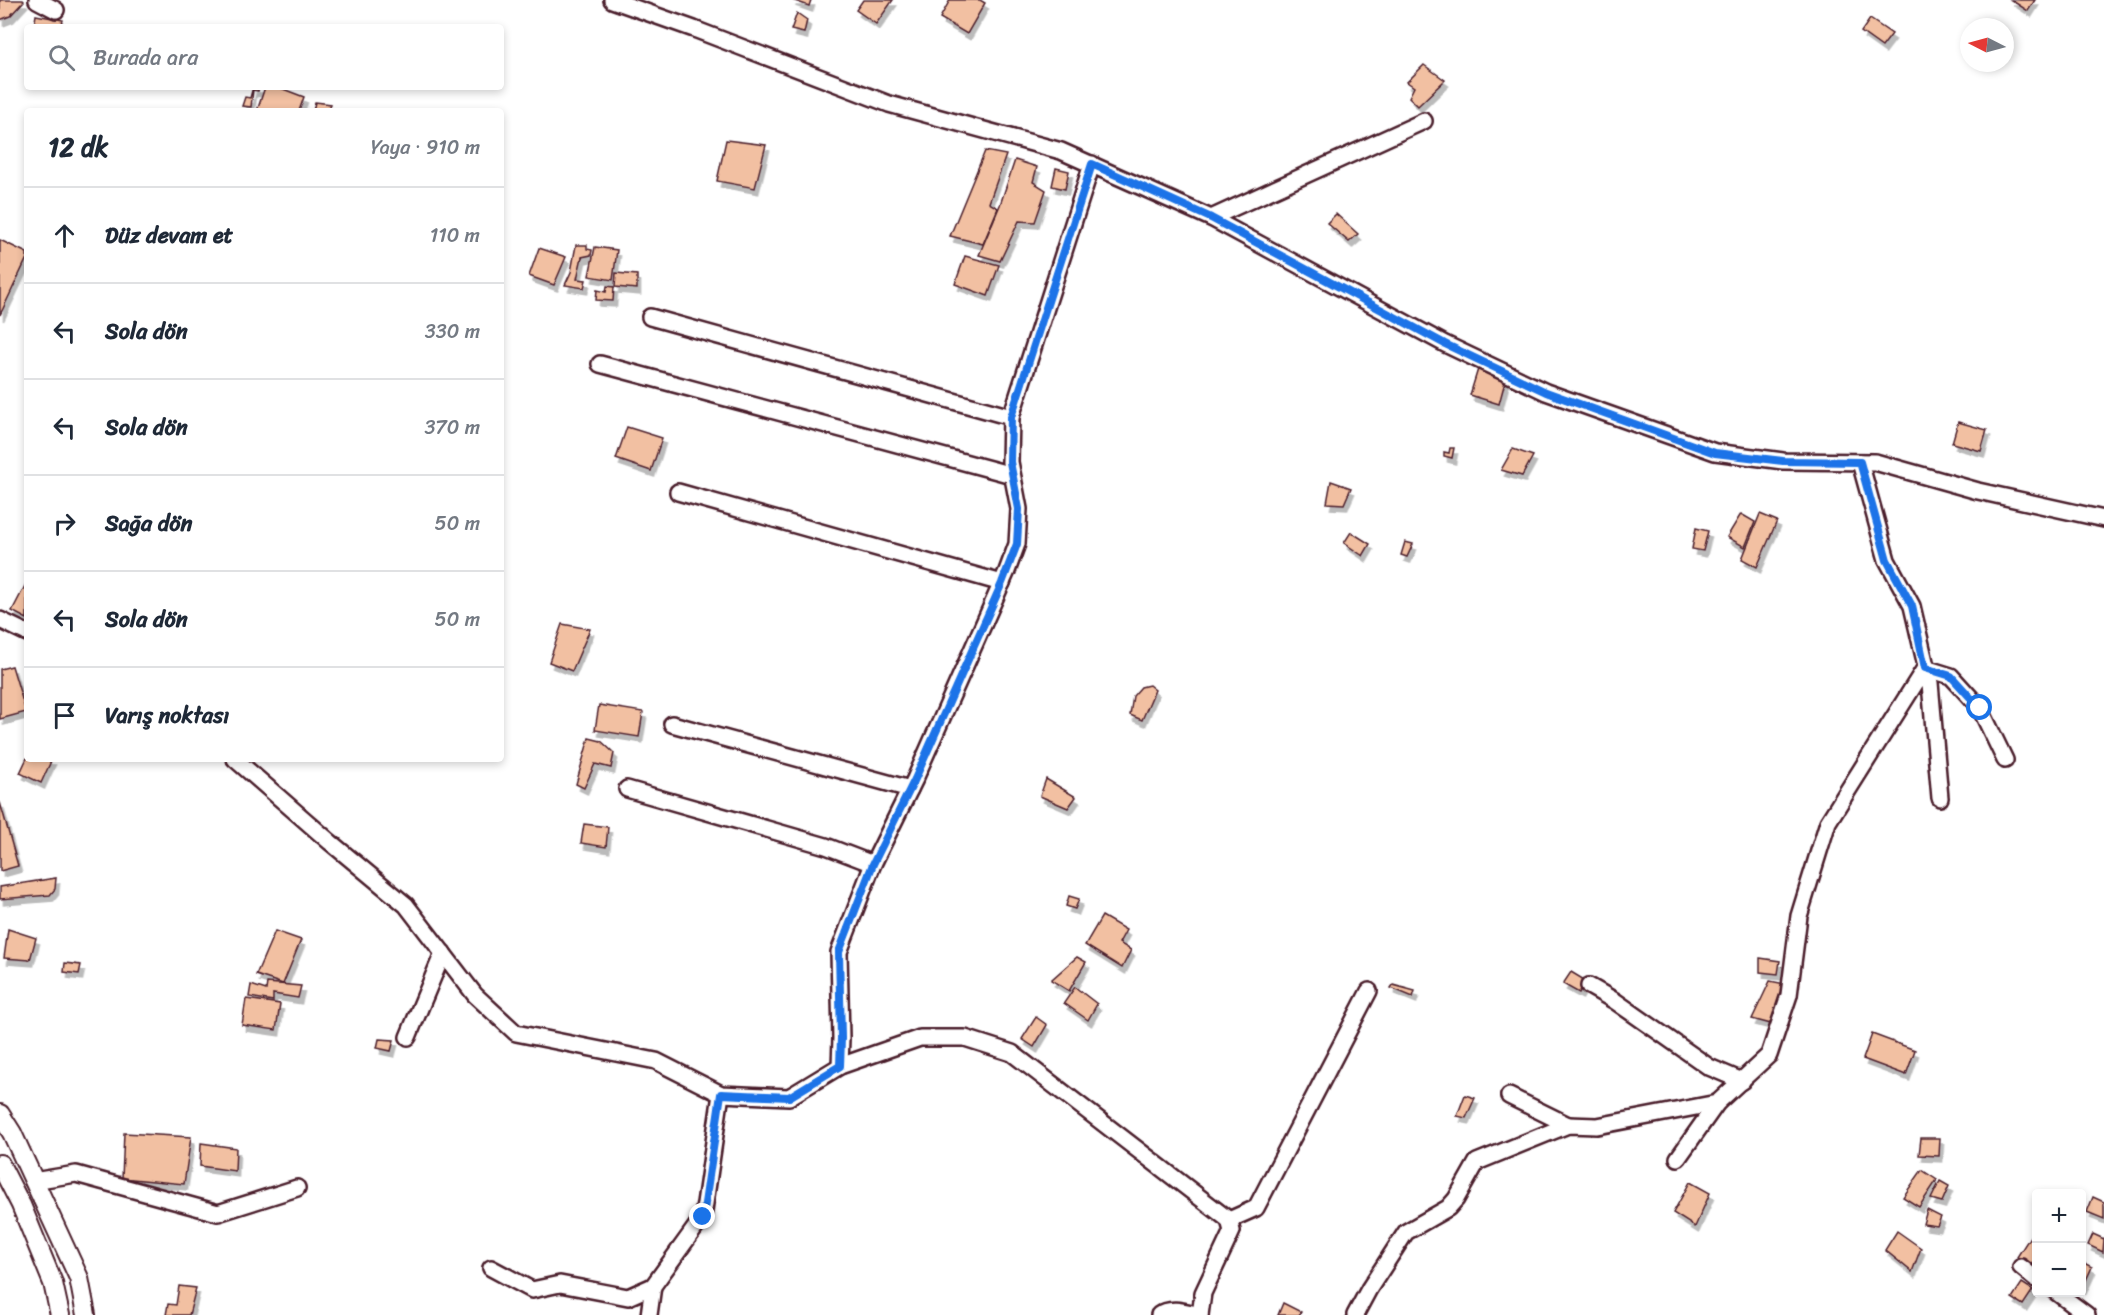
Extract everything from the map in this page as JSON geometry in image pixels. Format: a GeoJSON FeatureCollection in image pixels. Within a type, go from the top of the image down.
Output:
{"type":"FeatureCollection","features":[{"type":"Feature","properties":{"kind":"street"},"geometry":{"type":"LineString","coordinates":[[37,0],[56,10]]}},
{"type":"Feature","properties":{"kind":"street"},"geometry":{"type":"LineString","coordinates":[[612,0],[889,104],[1061,151],[1211,218],[1445,344],[1546,392],[1715,453],[1783,461],[1875,462],[1978,491],[2104,519]]}},
{"type":"Feature","properties":{"kind":"street"},"geometry":{"type":"LineString","coordinates":[[1211,218],[1424,121]]}},
{"type":"Feature","properties":{"kind":"street"},"geometry":{"type":"LineString","coordinates":[[840,1066],[839,952],[873,864],[910,789],[1002,583],[1017,544],[1019,509],[1010,462],[1011,417],[1092,164]]}},
{"type":"Feature","properties":{"kind":"street"},"geometry":{"type":"LineString","coordinates":[[650,317],[1011,417]]}},
{"type":"Feature","properties":{"kind":"street"},"geometry":{"type":"LineString","coordinates":[[600,364],[1012,475]]}},
{"type":"Feature","properties":{"kind":"street"},"geometry":{"type":"LineString","coordinates":[[1860,462],[1887,560],[1912,606],[1930,683],[1941,798]]}},
{"type":"Feature","properties":{"kind":"street"},"geometry":{"type":"LineString","coordinates":[[678,492],[1002,583]]}},
{"type":"Feature","properties":{"kind":"street"},"geometry":{"type":"LineString","coordinates":[[0,620],[24,632]]}},
{"type":"Feature","properties":{"kind":"street"},"geometry":{"type":"LineString","coordinates":[[1925,668],[1951,676],[1980,708],[2006,760]]}},
{"type":"Feature","properties":{"kind":"street"},"geometry":{"type":"LineString","coordinates":[[1678,1158],[1717,1103],[1769,1054],[1789,995],[1799,916],[1828,822],[1925,668]]}},
{"type":"Feature","properties":{"kind":"street"},"geometry":{"type":"LineString","coordinates":[[672,724],[910,789]]}},
{"type":"Feature","properties":{"kind":"street"},"geometry":{"type":"LineString","coordinates":[[238,762],[406,905],[475,995],[516,1033],[656,1061],[721,1094],[789,1097],[840,1066],[920,1038],[965,1038],[1011,1053],[1229,1220],[1232,1231],[1203,1293],[1200,1315],[1173,1309],[1161,1312],[1159,1315]]}},
{"type":"Feature","properties":{"kind":"street"},"geometry":{"type":"LineString","coordinates":[[627,789],[826,846],[873,864]]}},
{"type":"Feature","properties":{"kind":"street"},"geometry":{"type":"LineString","coordinates":[[408,1037],[442,953]]}},
{"type":"Feature","properties":{"kind":"street"},"geometry":{"type":"LineString","coordinates":[[1589,986],[1615,1001],[1709,1067],[1742,1081]]}},
{"type":"Feature","properties":{"kind":"street"},"geometry":{"type":"LineString","coordinates":[[1229,1220],[1256,1208],[1369,992]]}},
{"type":"Feature","properties":{"kind":"street"},"geometry":{"type":"LineString","coordinates":[[650,1315],[653,1286],[703,1217],[721,1094]]}},
{"type":"Feature","properties":{"kind":"street"},"geometry":{"type":"LineString","coordinates":[[1509,1096],[1568,1125]]}},
{"type":"Feature","properties":{"kind":"street"},"geometry":{"type":"LineString","coordinates":[[1355,1315],[1406,1232],[1448,1208],[1456,1199],[1477,1162],[1568,1125],[1598,1126],[1717,1103]]}},
{"type":"Feature","properties":{"kind":"street"},"geometry":{"type":"LineString","coordinates":[[0,1114],[12,1133],[79,1278],[86,1315]]}},
{"type":"Feature","properties":{"kind":"street"},"geometry":{"type":"LineString","coordinates":[[0,1164],[21,1204],[53,1283],[60,1315]]}},
{"type":"Feature","properties":{"kind":"street"},"geometry":{"type":"LineString","coordinates":[[33,1181],[76,1174],[218,1213],[297,1188]]}},
{"type":"Feature","properties":{"kind":"street"},"geometry":{"type":"LineString","coordinates":[[2020,1267],[2032,1275]]}},
{"type":"Feature","properties":{"kind":"street"},"geometry":{"type":"LineString","coordinates":[[491,1268],[532,1290],[561,1284],[628,1297],[653,1286]]}},
{"type":"Feature","properties":{"kind":"street"},"geometry":{"type":"LineString","coordinates":[[2062,1297],[2087,1315]]}},
{"type":"Feature","properties":{"kind":"building"},"geometry":{"type":"Polygon","coordinates":[[[0,0],[24,1],[10,16],[0,20],[0,0]]]}},
{"type":"Feature","properties":{"kind":"building"},"geometry":{"type":"Polygon","coordinates":[[[792,0],[811,0],[809,6],[792,0]]]}},
{"type":"Feature","properties":{"kind":"building"},"geometry":{"type":"Polygon","coordinates":[[[863,0],[893,0],[876,24],[856,10],[863,0]]]}},
{"type":"Feature","properties":{"kind":"building"},"geometry":{"type":"Polygon","coordinates":[[[950,0],[980,0],[985,3],[967,34],[940,18],[950,0]]]}},
{"type":"Feature","properties":{"kind":"building"},"geometry":{"type":"Polygon","coordinates":[[[2011,0],[2035,0],[2028,11],[2011,0]]]}},
{"type":"Feature","properties":{"kind":"building"},"geometry":{"type":"Polygon","coordinates":[[[797,13],[807,20],[804,33],[791,30],[797,13]]]}},
{"type":"Feature","properties":{"kind":"building"},"geometry":{"type":"Polygon","coordinates":[[[36,15],[63,20],[62,24],[34,24],[36,15]]]}},
{"type":"Feature","properties":{"kind":"building"},"geometry":{"type":"Polygon","coordinates":[[[1870,19],[1892,34],[1882,47],[1861,32],[1870,19]]]}},
{"type":"Feature","properties":{"kind":"building"},"geometry":{"type":"Polygon","coordinates":[[[1424,65],[1445,80],[1418,106],[1409,97],[1414,87],[1407,82],[1424,65]]]}},
{"type":"Feature","properties":{"kind":"building"},"geometry":{"type":"Polygon","coordinates":[[[253,90],[251,107],[242,106],[245,97],[250,98],[253,90]]]}},
{"type":"Feature","properties":{"kind":"building"},"geometry":{"type":"Polygon","coordinates":[[[264,90],[286,90],[304,97],[300,108],[258,108],[264,90]]]}},
{"type":"Feature","properties":{"kind":"building"},"geometry":{"type":"Polygon","coordinates":[[[315,102],[331,104],[330,108],[314,108],[315,102]]]}},
{"type":"Feature","properties":{"kind":"building"},"geometry":{"type":"Polygon","coordinates":[[[726,140],[766,145],[755,188],[717,181],[726,140]]]}},
{"type":"Feature","properties":{"kind":"building"},"geometry":{"type":"Polygon","coordinates":[[[985,151],[1006,155],[989,203],[998,208],[983,244],[950,236],[985,151]]]}},
{"type":"Feature","properties":{"kind":"building"},"geometry":{"type":"Polygon","coordinates":[[[1015,160],[1037,167],[1033,182],[1046,190],[1035,222],[1019,221],[1000,261],[979,255],[1000,205],[1015,160]]]}},
{"type":"Feature","properties":{"kind":"building"},"geometry":{"type":"Polygon","coordinates":[[[1056,168],[1069,171],[1065,189],[1052,186],[1056,168]]]}},
{"type":"Feature","properties":{"kind":"building"},"geometry":{"type":"Polygon","coordinates":[[[1336,214],[1358,234],[1349,242],[1327,223],[1336,214]]]}},
{"type":"Feature","properties":{"kind":"building"},"geometry":{"type":"Polygon","coordinates":[[[0,240],[24,252],[24,264],[0,315],[0,240]]]}},
{"type":"Feature","properties":{"kind":"building"},"geometry":{"type":"Polygon","coordinates":[[[576,245],[587,245],[587,249],[592,250],[591,255],[582,257],[577,279],[586,280],[584,288],[565,285],[571,272],[576,245]]]}},
{"type":"Feature","properties":{"kind":"building"},"geometry":{"type":"Polygon","coordinates":[[[595,247],[617,250],[613,280],[589,276],[595,247]]]}},
{"type":"Feature","properties":{"kind":"building"},"geometry":{"type":"Polygon","coordinates":[[[539,248],[566,257],[554,285],[529,276],[539,248]]]}},
{"type":"Feature","properties":{"kind":"building"},"geometry":{"type":"Polygon","coordinates":[[[965,256],[999,265],[988,296],[955,284],[965,256]]]}},
{"type":"Feature","properties":{"kind":"building"},"geometry":{"type":"Polygon","coordinates":[[[616,273],[637,275],[637,289],[615,287],[616,273]]]}},
{"type":"Feature","properties":{"kind":"building"},"geometry":{"type":"Polygon","coordinates":[[[607,286],[614,287],[613,301],[596,300],[597,290],[606,292],[607,286]]]}},
{"type":"Feature","properties":{"kind":"building"},"geometry":{"type":"Polygon","coordinates":[[[1478,369],[1506,378],[1499,404],[1470,395],[1478,369]]]}},
{"type":"Feature","properties":{"kind":"building"},"geometry":{"type":"Polygon","coordinates":[[[1958,422],[1987,430],[1981,451],[1952,443],[1958,422]]]}},
{"type":"Feature","properties":{"kind":"building"},"geometry":{"type":"Polygon","coordinates":[[[627,427],[662,438],[651,471],[616,459],[627,427]]]}},
{"type":"Feature","properties":{"kind":"building"},"geometry":{"type":"Polygon","coordinates":[[[1450,448],[1454,448],[1452,458],[1444,456],[1444,452],[1449,453],[1450,448]]]}},
{"type":"Feature","properties":{"kind":"building"},"geometry":{"type":"Polygon","coordinates":[[[1513,449],[1533,456],[1522,476],[1501,470],[1513,449]]]}},
{"type":"Feature","properties":{"kind":"building"},"geometry":{"type":"Polygon","coordinates":[[[1331,481],[1351,488],[1344,504],[1327,503],[1331,481]]]}},
{"type":"Feature","properties":{"kind":"building"},"geometry":{"type":"Polygon","coordinates":[[[1741,514],[1755,522],[1745,547],[1727,537],[1741,514]]]}},
{"type":"Feature","properties":{"kind":"building"},"geometry":{"type":"Polygon","coordinates":[[[1760,514],[1777,521],[1757,567],[1742,559],[1760,514]]]}},
{"type":"Feature","properties":{"kind":"building"},"geometry":{"type":"Polygon","coordinates":[[[1696,528],[1708,531],[1703,551],[1692,549],[1696,528]]]}},
{"type":"Feature","properties":{"kind":"building"},"geometry":{"type":"Polygon","coordinates":[[[1351,532],[1370,544],[1363,556],[1344,543],[1351,532]]]}},
{"type":"Feature","properties":{"kind":"building"},"geometry":{"type":"Polygon","coordinates":[[[1405,542],[1413,544],[1407,557],[1401,555],[1405,542]]]}},
{"type":"Feature","properties":{"kind":"building"},"geometry":{"type":"Polygon","coordinates":[[[24,588],[24,617],[12,611],[24,588]]]}},
{"type":"Feature","properties":{"kind":"building"},"geometry":{"type":"Polygon","coordinates":[[[562,624],[590,629],[572,671],[549,662],[562,624]]]}},
{"type":"Feature","properties":{"kind":"building"},"geometry":{"type":"Polygon","coordinates":[[[12,666],[24,713],[0,719],[0,669],[12,666]]]}},
{"type":"Feature","properties":{"kind":"building"},"geometry":{"type":"Polygon","coordinates":[[[1149,685],[1155,690],[1142,720],[1130,715],[1133,696],[1141,687],[1149,685]]]}},
{"type":"Feature","properties":{"kind":"building"},"geometry":{"type":"Polygon","coordinates":[[[599,705],[643,712],[639,737],[595,730],[599,705]]]}},
{"type":"Feature","properties":{"kind":"building"},"geometry":{"type":"Polygon","coordinates":[[[589,738],[601,741],[614,753],[611,768],[595,764],[584,788],[576,784],[589,738]]]}},
{"type":"Feature","properties":{"kind":"building"},"geometry":{"type":"Polygon","coordinates":[[[25,762],[51,762],[41,783],[20,773],[25,762]]]}},
{"type":"Feature","properties":{"kind":"building"},"geometry":{"type":"Polygon","coordinates":[[[1046,779],[1076,797],[1068,808],[1040,796],[1046,779]]]}},
{"type":"Feature","properties":{"kind":"building"},"geometry":{"type":"Polygon","coordinates":[[[0,802],[18,866],[0,871],[0,802]]]}},
{"type":"Feature","properties":{"kind":"building"},"geometry":{"type":"Polygon","coordinates":[[[584,824],[608,827],[606,847],[581,843],[584,824]]]}},
{"type":"Feature","properties":{"kind":"building"},"geometry":{"type":"Polygon","coordinates":[[[56,878],[55,889],[50,895],[0,899],[0,887],[56,878]]]}},
{"type":"Feature","properties":{"kind":"building"},"geometry":{"type":"Polygon","coordinates":[[[1069,896],[1079,899],[1075,909],[1066,906],[1069,896]]]}},
{"type":"Feature","properties":{"kind":"building"},"geometry":{"type":"Polygon","coordinates":[[[1102,916],[1126,930],[1119,943],[1131,950],[1122,968],[1085,945],[1102,916]]]}},
{"type":"Feature","properties":{"kind":"building"},"geometry":{"type":"Polygon","coordinates":[[[8,929],[36,938],[30,960],[4,958],[8,929]]]}},
{"type":"Feature","properties":{"kind":"building"},"geometry":{"type":"Polygon","coordinates":[[[275,931],[301,940],[283,984],[256,975],[275,931]]]}},
{"type":"Feature","properties":{"kind":"building"},"geometry":{"type":"Polygon","coordinates":[[[1077,957],[1086,962],[1069,991],[1051,980],[1077,957]]]}},
{"type":"Feature","properties":{"kind":"building"},"geometry":{"type":"Polygon","coordinates":[[[1760,958],[1780,961],[1778,974],[1760,972],[1760,958]]]}},
{"type":"Feature","properties":{"kind":"building"},"geometry":{"type":"Polygon","coordinates":[[[65,963],[81,965],[79,974],[64,972],[65,963]]]}},
{"type":"Feature","properties":{"kind":"building"},"geometry":{"type":"Polygon","coordinates":[[[1571,972],[1586,981],[1579,993],[1563,984],[1571,972]]]}},
{"type":"Feature","properties":{"kind":"building"},"geometry":{"type":"Polygon","coordinates":[[[1770,981],[1785,984],[1771,1024],[1752,1019],[1770,981]]]}},
{"type":"Feature","properties":{"kind":"building"},"geometry":{"type":"Polygon","coordinates":[[[267,983],[301,986],[298,998],[273,994],[273,1001],[249,997],[251,985],[266,990],[267,983]]]}},
{"type":"Feature","properties":{"kind":"building"},"geometry":{"type":"Polygon","coordinates":[[[1393,985],[1415,991],[1413,997],[1391,988],[1393,985]]]}},
{"type":"Feature","properties":{"kind":"building"},"geometry":{"type":"Polygon","coordinates":[[[1075,987],[1097,1004],[1088,1020],[1064,1003],[1075,987]]]}},
{"type":"Feature","properties":{"kind":"building"},"geometry":{"type":"Polygon","coordinates":[[[246,999],[280,1004],[276,1030],[242,1025],[246,999]]]}},
{"type":"Feature","properties":{"kind":"building"},"geometry":{"type":"Polygon","coordinates":[[[1036,1017],[1047,1025],[1034,1047],[1022,1039],[1036,1017]]]}},
{"type":"Feature","properties":{"kind":"building"},"geometry":{"type":"Polygon","coordinates":[[[1872,1034],[1915,1050],[1906,1075],[1863,1059],[1872,1034]]]}},
{"type":"Feature","properties":{"kind":"building"},"geometry":{"type":"Polygon","coordinates":[[[379,1039],[394,1040],[391,1051],[377,1048],[379,1039]]]}},
{"type":"Feature","properties":{"kind":"building"},"geometry":{"type":"Polygon","coordinates":[[[1465,1095],[1475,1098],[1466,1118],[1457,1116],[1465,1095]]]}},
{"type":"Feature","properties":{"kind":"building"},"geometry":{"type":"Polygon","coordinates":[[[124,1133],[191,1137],[184,1184],[122,1178],[124,1133]]]}},
{"type":"Feature","properties":{"kind":"building"},"geometry":{"type":"Polygon","coordinates":[[[1921,1138],[1940,1138],[1939,1156],[1919,1155],[1921,1138]]]}},
{"type":"Feature","properties":{"kind":"building"},"geometry":{"type":"Polygon","coordinates":[[[201,1143],[236,1148],[235,1171],[200,1166],[201,1143]]]}},
{"type":"Feature","properties":{"kind":"building"},"geometry":{"type":"Polygon","coordinates":[[[1922,1170],[1937,1180],[1919,1207],[1903,1197],[1922,1170]]]}},
{"type":"Feature","properties":{"kind":"building"},"geometry":{"type":"Polygon","coordinates":[[[1940,1181],[1949,1186],[1942,1202],[1931,1199],[1940,1181]]]}},
{"type":"Feature","properties":{"kind":"building"},"geometry":{"type":"Polygon","coordinates":[[[1690,1182],[1710,1193],[1695,1227],[1673,1213],[1690,1182]]]}},
{"type":"Feature","properties":{"kind":"building"},"geometry":{"type":"Polygon","coordinates":[[[2093,1197],[2104,1202],[2104,1219],[2087,1212],[2093,1197]]]}},
{"type":"Feature","properties":{"kind":"building"},"geometry":{"type":"Polygon","coordinates":[[[1927,1210],[1941,1217],[1937,1226],[1923,1224],[1927,1210]]]}},
{"type":"Feature","properties":{"kind":"building"},"geometry":{"type":"Polygon","coordinates":[[[1897,1231],[1921,1248],[1912,1272],[1885,1250],[1897,1231]]]}},
{"type":"Feature","properties":{"kind":"building"},"geometry":{"type":"Polygon","coordinates":[[[2093,1234],[2104,1239],[2103,1252],[2088,1245],[2093,1234]]]}},
{"type":"Feature","properties":{"kind":"building"},"geometry":{"type":"Polygon","coordinates":[[[2031,1235],[2032,1266],[2017,1257],[2031,1235]]]}},
{"type":"Feature","properties":{"kind":"building"},"geometry":{"type":"Polygon","coordinates":[[[2086,1264],[2092,1267],[2086,1280],[2086,1264]]]}},
{"type":"Feature","properties":{"kind":"building"},"geometry":{"type":"Polygon","coordinates":[[[2022,1283],[2032,1289],[2023,1305],[2012,1298],[2022,1283]]]}},
{"type":"Feature","properties":{"kind":"building"},"geometry":{"type":"Polygon","coordinates":[[[179,1286],[196,1288],[189,1315],[166,1315],[168,1304],[176,1305],[179,1286]]]}},
{"type":"Feature","properties":{"kind":"building"},"geometry":{"type":"Polygon","coordinates":[[[1283,1303],[1301,1312],[1299,1315],[1278,1315],[1283,1303]]]}},
{"type":"Feature","properties":{"kind":"route"},"geometry":{"type":"LineString","coordinates":[[703,1217],[721,1094],[789,1097],[840,1066],[839,952],[873,864],[915,779],[1017,544],[1019,509],[1010,462],[1011,417],[1092,164],[1211,218],[1445,344],[1546,392],[1715,453],[1783,461],[1860,462],[1887,560],[1912,606],[1925,668],[1951,676],[1980,708]]}}]}
